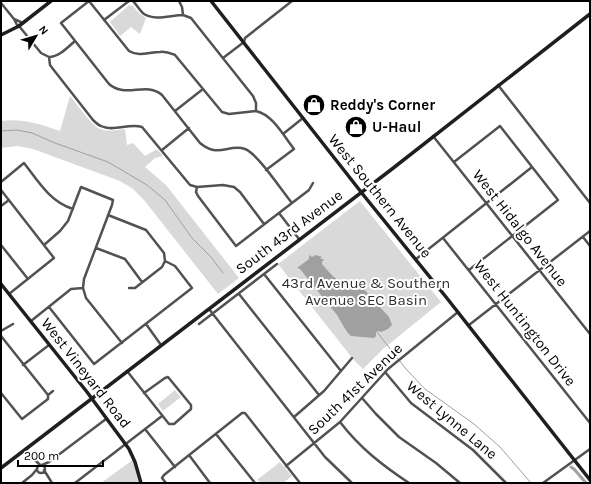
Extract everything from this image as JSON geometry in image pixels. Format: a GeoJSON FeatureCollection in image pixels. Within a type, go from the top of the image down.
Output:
{"type":"FeatureCollection","features":[{"type":"Feature","properties":{"kind":"main road"},"geometry":{"type":"LineString","coordinates":[[1,36],[18,27],[46,2],[51,1]]}},
{"type":"Feature","properties":{"kind":"main road","name":"West Southern Avenue"},"geometry":{"type":"LineString","coordinates":[[211,1],[361,192],[469,325],[590,480]]}},
{"type":"Feature","properties":{"kind":"main road","name":"South 43rd Avenue"},"geometry":{"type":"LineString","coordinates":[[1,468],[590,14]]}},
{"type":"Feature","properties":{"kind":"main road","name":"West Vineyard Road"},"geometry":{"type":"LineString","coordinates":[[1,284],[126,445],[134,459],[141,483]]}},
{"type":"Feature","properties":{"kind":"street"},"geometry":{"type":"LineString","coordinates":[[266,170],[294,149],[270,117],[264,113],[256,111],[229,114],[222,112],[175,55],[168,52],[133,54],[89,1],[61,23],[109,84],[115,89],[130,91],[150,89],[158,91],[200,143],[210,150],[243,148],[254,155],[292,203]]}},
{"type":"Feature","properties":{"kind":"street"},"geometry":{"type":"LineString","coordinates":[[104,20],[129,1]]}},
{"type":"Feature","properties":{"kind":"street"},"geometry":{"type":"LineString","coordinates":[[133,1],[145,15],[163,18],[183,15],[191,18],[253,96],[256,103],[256,111]]}},
{"type":"Feature","properties":{"kind":"street"},"geometry":{"type":"LineString","coordinates":[[179,1],[182,7],[183,15]]}},
{"type":"Feature","properties":{"kind":"street"},"geometry":{"type":"LineString","coordinates":[[223,58],[244,42],[245,38],[292,1]]}},
{"type":"Feature","properties":{"kind":"street"},"geometry":{"type":"LineString","coordinates":[[1,3],[40,54],[52,58],[75,41]]}},
{"type":"Feature","properties":{"kind":"street"},"geometry":{"type":"LineString","coordinates":[[14,19],[23,23]]}},
{"type":"Feature","properties":{"kind":"street"},"geometry":{"type":"LineString","coordinates":[[49,57],[50,65],[93,120],[100,126],[109,128],[136,125],[142,127],[190,185],[197,187],[223,185],[234,187],[240,192],[264,224]]}},
{"type":"Feature","properties":{"kind":"street"},"geometry":{"type":"LineString","coordinates":[[498,85],[590,203]]}},
{"type":"Feature","properties":{"kind":"street"},"geometry":{"type":"LineString","coordinates":[[175,111],[204,89]]}},
{"type":"Feature","properties":{"kind":"street"},"geometry":{"type":"LineString","coordinates":[[283,134],[303,118]]}},
{"type":"Feature","properties":{"kind":"street"},"geometry":{"type":"LineString","coordinates":[[454,162],[500,126],[558,200],[513,237],[469,270]]}},
{"type":"Feature","properties":{"kind":"street"},"geometry":{"type":"LineString","coordinates":[[162,150],[189,128]]}},
{"type":"Feature","properties":{"kind":"street","name":"West Hidalgo Avenue"},"geometry":{"type":"LineString","coordinates":[[433,136],[590,334]]}},
{"type":"Feature","properties":{"kind":"street"},"geometry":{"type":"LineString","coordinates":[[1,182],[24,163],[57,202],[73,209]]}},
{"type":"Feature","properties":{"kind":"street"},"geometry":{"type":"LineString","coordinates":[[416,260],[532,167]]}},
{"type":"Feature","properties":{"kind":"street"},"geometry":{"type":"LineString","coordinates":[[197,187],[196,192],[198,196],[236,246],[309,190],[313,183]]}},
{"type":"Feature","properties":{"kind":"street"},"geometry":{"type":"LineString","coordinates":[[44,245],[60,231],[68,221],[81,188],[113,200],[84,279],[83,288],[86,298],[122,343]]}},
{"type":"Feature","properties":{"kind":"street"},"geometry":{"type":"LineString","coordinates":[[1,190],[54,258],[9,294]]}},
{"type":"Feature","properties":{"kind":"street"},"geometry":{"type":"LineString","coordinates":[[1,206],[9,200]]}},
{"type":"Feature","properties":{"kind":"street"},"geometry":{"type":"LineString","coordinates":[[279,213],[299,239]]}},
{"type":"Feature","properties":{"kind":"street"},"geometry":{"type":"LineString","coordinates":[[108,215],[146,230],[164,253],[165,262],[162,267],[135,288],[129,288]]}},
{"type":"Feature","properties":{"kind":"street"},"geometry":{"type":"LineString","coordinates":[[469,325],[590,231]]}},
{"type":"Feature","properties":{"kind":"street"},"geometry":{"type":"LineString","coordinates":[[583,237],[590,246]]}},
{"type":"Feature","properties":{"kind":"street","name":"West Huntington Drive"},"geometry":{"type":"LineString","coordinates":[[443,238],[590,423]]}},
{"type":"Feature","properties":{"kind":"street"},"geometry":{"type":"LineString","coordinates":[[1,244],[28,279]]}},
{"type":"Feature","properties":{"kind":"street"},"geometry":{"type":"LineString","coordinates":[[96,248],[125,259],[142,282]]}},
{"type":"Feature","properties":{"kind":"street"},"geometry":{"type":"LineString","coordinates":[[49,307],[94,364],[192,288],[174,266],[165,262]]}},
{"type":"Feature","properties":{"kind":"street","name":"South 43rd Avenue"},"geometry":{"type":"LineString","coordinates":[[199,324],[277,264]]}},
{"type":"Feature","properties":{"kind":"street"},"geometry":{"type":"LineString","coordinates":[[264,274],[341,371]]}},
{"type":"Feature","properties":{"kind":"street"},"geometry":{"type":"LineString","coordinates":[[31,321],[71,289],[83,288]]}},
{"type":"Feature","properties":{"kind":"street"},"geometry":{"type":"LineString","coordinates":[[239,294],[319,395]]}},
{"type":"Feature","properties":{"kind":"street"},"geometry":{"type":"LineString","coordinates":[[208,309],[331,464],[352,483]]}},
{"type":"Feature","properties":{"kind":"street","name":"South 41st Avenue"},"geometry":{"type":"LineString","coordinates":[[286,466],[340,422],[385,372],[458,312]]}},
{"type":"Feature","properties":{"kind":"street"},"geometry":{"type":"LineString","coordinates":[[1,331],[13,324]]}},
{"type":"Feature","properties":{"kind":"street"},"geometry":{"type":"LineString","coordinates":[[146,324],[162,345]]}},
{"type":"Feature","properties":{"kind":"street"},"geometry":{"type":"LineString","coordinates":[[1,336],[48,395]]}},
{"type":"Feature","properties":{"kind":"street"},"geometry":{"type":"LineString","coordinates":[[23,365],[49,345]]}},
{"type":"Feature","properties":{"kind":"street"},"geometry":{"type":"LineString","coordinates":[[294,417],[319,395],[352,358]]}},
{"type":"Feature","properties":{"kind":"street"},"geometry":{"type":"LineString","coordinates":[[127,371],[144,393],[162,416],[169,424],[172,425],[190,411],[192,406],[168,377],[164,378],[144,393]]}},
{"type":"Feature","properties":{"kind":"street","name":"West Lynne Lane"},"geometry":{"type":"LineString","coordinates":[[385,372],[411,403],[474,450],[506,483]]}},
{"type":"Feature","properties":{"kind":"street"},"geometry":{"type":"LineString","coordinates":[[1,393],[22,419],[48,399],[48,395],[53,391]]}},
{"type":"Feature","properties":{"kind":"street"},"geometry":{"type":"LineString","coordinates":[[362,398],[399,437],[436,463],[460,483]]}},
{"type":"Feature","properties":{"kind":"street"},"geometry":{"type":"LineString","coordinates":[[166,483],[162,478],[242,413],[245,413],[300,483]]}},
{"type":"Feature","properties":{"kind":"street"},"geometry":{"type":"LineString","coordinates":[[75,483],[162,416]]}},
{"type":"Feature","properties":{"kind":"street"},"geometry":{"type":"LineString","coordinates":[[32,475],[40,472],[49,462],[106,419]]}},
{"type":"Feature","properties":{"kind":"street"},"geometry":{"type":"LineString","coordinates":[[340,422],[356,442],[375,459],[409,483]]}},
{"type":"Feature","properties":{"kind":"street"},"geometry":{"type":"LineString","coordinates":[[145,429],[175,467]]}},
{"type":"Feature","properties":{"kind":"street"},"geometry":{"type":"LineString","coordinates":[[216,434],[255,483]]}},
{"type":"Feature","properties":{"kind":"street"},"geometry":{"type":"LineString","coordinates":[[26,449],[43,467],[47,477]]}},
{"type":"Feature","properties":{"kind":"street"},"geometry":{"type":"LineString","coordinates":[[543,483],[590,449]]}},
{"type":"Feature","properties":{"kind":"street"},"geometry":{"type":"LineString","coordinates":[[188,456],[210,483]]}},
{"type":"Feature","properties":{"kind":"street"},"geometry":{"type":"LineString","coordinates":[[33,458],[40,472],[52,483]]}},
{"type":"Feature","properties":{"kind":"street"},"geometry":{"type":"LineString","coordinates":[[22,483],[32,475],[37,468],[43,467]]}},
{"type":"Feature","properties":{"kind":"green space"},"geometry":{"type":"Polygon","coordinates":[[[129,5],[133,6],[146,18],[140,34],[131,27],[120,36],[110,22],[129,5]]]}},
{"type":"Feature","properties":{"kind":"green space"},"geometry":{"type":"Polygon","coordinates":[[[70,96],[96,127],[109,131],[125,129],[127,145],[133,143],[145,156],[157,149],[163,156],[155,158],[145,167],[166,185],[239,278],[218,294],[144,200],[133,189],[120,181],[33,149],[17,146],[1,148],[1,121],[24,121],[60,131],[70,96]]]}},
{"type":"Feature","properties":{"kind":"green space","name":"43rd Avenue & Southern Avenue SEC Basin"},"geometry":{"type":"Polygon","coordinates":[[[360,201],[441,302],[383,349],[363,369],[353,359],[278,264],[360,201]]]}},
{"type":"Feature","properties":{"kind":"green space"},"geometry":{"type":"Polygon","coordinates":[[[175,390],[181,397],[163,411],[158,404],[175,390]]]}},
{"type":"Feature","properties":{"kind":"green space"},"geometry":{"type":"Polygon","coordinates":[[[134,459],[141,483],[101,483],[134,459]]]}},
{"type":"Feature","properties":{"kind":"green space"},"geometry":{"type":"Polygon","coordinates":[[[280,462],[292,476],[283,483],[262,483],[257,480],[280,462]]]}},
{"type":"Feature","properties":{"kind":"shaded area"},"geometry":{"type":"Polygon","coordinates":[[[309,255],[312,257],[316,255],[322,257],[320,259],[324,259],[322,264],[338,280],[362,287],[389,317],[392,325],[388,329],[381,332],[376,332],[376,336],[374,338],[351,336],[337,315],[300,269],[297,268],[309,259],[309,255]]]}},
{"type":"Feature","properties":{"kind":"waterway"},"geometry":{"type":"LineString","coordinates":[[1,131],[17,130],[32,133],[108,162],[147,185],[165,200],[192,238],[211,257],[223,273]]}},
{"type":"Feature","properties":{"kind":"waterway"},"geometry":{"type":"LineString","coordinates":[[377,332],[406,369],[425,389],[474,424],[500,447],[531,483]]}},
{"type":"Feature","properties":{"kind":"waterway"},"geometry":{"type":"LineString","coordinates":[[571,467],[586,483]]}},
{"type":"Feature","properties":{"kind":"place","name":"Reddy's Corner"},"geometry":{"type":"Point","coordinates":[314,105]}},
{"type":"Feature","properties":{"kind":"place","name":"U-Haul"},"geometry":{"type":"Point","coordinates":[356,127]}}]}
